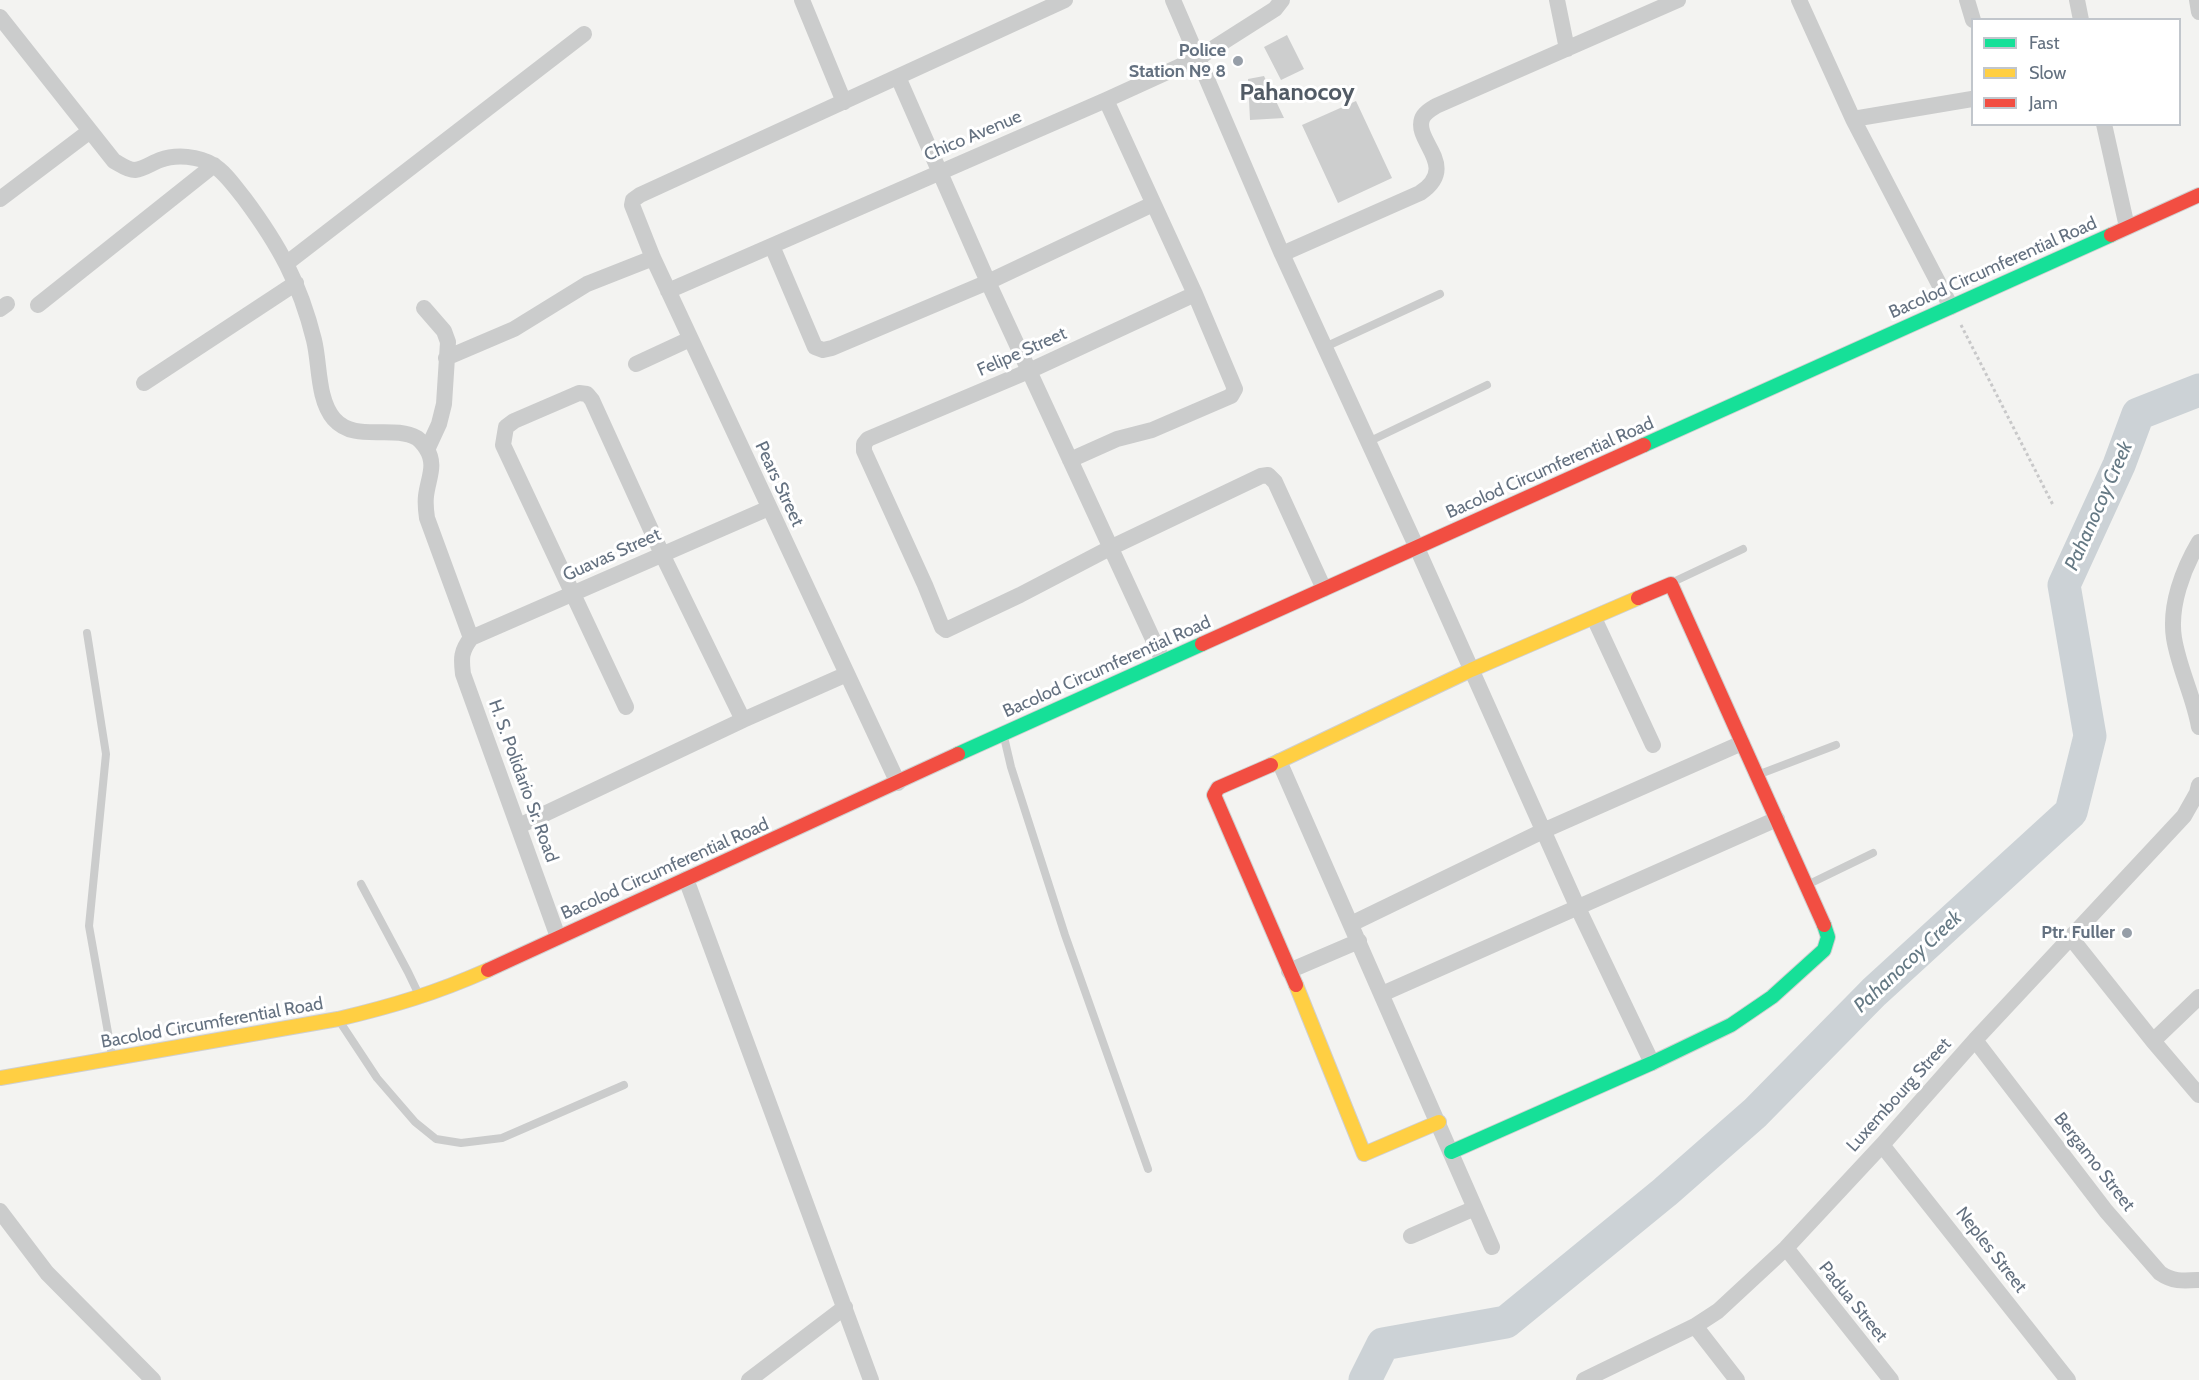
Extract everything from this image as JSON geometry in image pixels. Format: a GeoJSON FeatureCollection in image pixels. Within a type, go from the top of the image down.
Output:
{"type":"FeatureCollection","features":[{"type":"Feature","properties":{"kind":"main road","name":"Bacolod Circumferential Road"},"geometry":{"type":"LineString","coordinates":[[0,1078],[338,1019],[443,990],[1163,661],[2199,195]]}},
{"type":"Feature","properties":{"kind":"main road"},"geometry":{"type":"LineString","coordinates":[[1439,1122],[1364,1154],[1318,1037],[1214,795],[1218,788],[1471,670],[1671,584],[1823,920],[1828,937],[1824,950],[1772,997],[1731,1025],[1652,1063],[1451,1152]]}},
{"type":"Feature","properties":{"kind":"street"},"geometry":{"type":"LineString","coordinates":[[802,0],[844,102],[1065,0]]}},
{"type":"Feature","properties":{"kind":"street"},"geometry":{"type":"LineString","coordinates":[[1173,0],[1282,254],[1545,830],[1577,906],[1652,1063]]}},
{"type":"Feature","properties":{"kind":"street","name":"Chico Avenue"},"geometry":{"type":"LineString","coordinates":[[668,291],[1198,58],[1275,9],[1282,0]]}},
{"type":"Feature","properties":{"kind":"street"},"geometry":{"type":"LineString","coordinates":[[1557,0],[1567,49]]}},
{"type":"Feature","properties":{"kind":"street"},"geometry":{"type":"LineString","coordinates":[[1282,254],[1429,187],[1436,170],[1436,162],[1422,128],[1422,119],[1428,112],[1460,94],[1567,49],[1661,3],[1678,0]]}},
{"type":"Feature","properties":{"kind":"street"},"geometry":{"type":"LineString","coordinates":[[1799,0],[1853,118],[1951,307]]}},
{"type":"Feature","properties":{"kind":"street"},"geometry":{"type":"LineString","coordinates":[[1967,0],[1972,18]]}},
{"type":"Feature","properties":{"kind":"street"},"geometry":{"type":"LineString","coordinates":[[2077,0],[2081,18]]}},
{"type":"Feature","properties":{"kind":"street"},"geometry":{"type":"LineString","coordinates":[[2197,0],[2199,12]]}},
{"type":"Feature","properties":{"kind":"street"},"geometry":{"type":"LineString","coordinates":[[0,17],[114,160],[134,170],[162,159],[181,156],[199,158],[214,165],[251,208],[272,237],[296,283],[314,341],[326,404],[334,419],[345,427],[363,432],[403,434],[418,438],[427,450],[432,463],[432,476],[425,506],[471,638]]}},
{"type":"Feature","properties":{"kind":"street"},"geometry":{"type":"LineString","coordinates":[[287,264],[584,34]]}},
{"type":"Feature","properties":{"kind":"street"},"geometry":{"type":"LineString","coordinates":[[898,77],[988,282],[1163,661]]}},
{"type":"Feature","properties":{"kind":"street"},"geometry":{"type":"LineString","coordinates":[[1853,118],[1971,99]]}},
{"type":"Feature","properties":{"kind":"street"},"geometry":{"type":"LineString","coordinates":[[1070,460],[1117,439],[1152,430],[1231,396],[1235,389],[1195,294],[1106,100]]}},
{"type":"Feature","properties":{"kind":"street","name":"Pears Street"},"geometry":{"type":"LineString","coordinates":[[844,102],[640,195],[633,200],[632,211],[898,783]]}},
{"type":"Feature","properties":{"kind":"street"},"geometry":{"type":"LineString","coordinates":[[2104,126],[2127,227]]}},
{"type":"Feature","properties":{"kind":"street"},"geometry":{"type":"LineString","coordinates":[[0,199],[90,130]]}},
{"type":"Feature","properties":{"kind":"street"},"geometry":{"type":"LineString","coordinates":[[38,305],[214,165]]}},
{"type":"Feature","properties":{"kind":"street"},"geometry":{"type":"LineString","coordinates":[[772,246],[815,346],[823,350],[988,282],[1153,204]]}},
{"type":"Feature","properties":{"kind":"street"},"geometry":{"type":"LineString","coordinates":[[446,358],[514,329],[587,284],[653,258]]}},
{"type":"Feature","properties":{"kind":"street"},"geometry":{"type":"LineString","coordinates":[[144,383],[296,283]]}},
{"type":"Feature","properties":{"kind":"street","name":"Felipe Street"},"geometry":{"type":"LineString","coordinates":[[1110,548],[946,630],[942,627],[864,451],[864,444],[868,439],[1029,371],[1195,294]]}},
{"type":"Feature","properties":{"kind":"street"},"geometry":{"type":"LineString","coordinates":[[423,308],[444,331],[448,342],[444,404],[439,424],[427,450]]}},
{"type":"Feature","properties":{"kind":"street"},"geometry":{"type":"LineString","coordinates":[[636,364],[690,339]]}},
{"type":"Feature","properties":{"kind":"street"},"geometry":{"type":"LineString","coordinates":[[626,707],[503,445],[506,427],[514,421],[579,393],[587,394],[592,400],[662,554],[743,720]]}},
{"type":"Feature","properties":{"kind":"street"},"geometry":{"type":"LineString","coordinates":[[1110,548],[1261,476],[1268,476],[1275,482],[1324,590]]}},
{"type":"Feature","properties":{"kind":"street","name":"Guavas Street"},"geometry":{"type":"LineString","coordinates":[[471,638],[769,508]]}},
{"type":"Feature","properties":{"kind":"street"},"geometry":{"type":"LineString","coordinates":[[2199,542],[2187,562],[2176,598],[2174,638],[2199,727]]}},
{"type":"Feature","properties":{"kind":"street"},"geometry":{"type":"LineString","coordinates":[[1594,618],[1653,745]]}},
{"type":"Feature","properties":{"kind":"street","name":"H. S. Polidario Sr. Road"},"geometry":{"type":"LineString","coordinates":[[471,638],[464,647],[461,657],[463,674],[558,937]]}},
{"type":"Feature","properties":{"kind":"street"},"geometry":{"type":"LineString","coordinates":[[519,826],[743,720],[847,674]]}},
{"type":"Feature","properties":{"kind":"street"},"geometry":{"type":"LineString","coordinates":[[1351,924],[1545,830],[1742,743]]}},
{"type":"Feature","properties":{"kind":"street"},"geometry":{"type":"LineString","coordinates":[[1280,761],[1492,1247]]}},
{"type":"Feature","properties":{"kind":"street","name":"Luxembourg Street"},"geometry":{"type":"LineString","coordinates":[[1584,1380],[1604,1376],[1718,1311],[1786,1248],[1975,1040],[2184,816],[2199,785]]}},
{"type":"Feature","properties":{"kind":"street"},"geometry":{"type":"LineString","coordinates":[[1382,994],[1777,819]]}},
{"type":"Feature","properties":{"kind":"street"},"geometry":{"type":"LineString","coordinates":[[686,879],[871,1380]]}},
{"type":"Feature","properties":{"kind":"street"},"geometry":{"type":"LineString","coordinates":[[2072,938],[2152,1041],[2199,1095]]}},
{"type":"Feature","properties":{"kind":"street"},"geometry":{"type":"LineString","coordinates":[[1289,970],[1359,941]]}},
{"type":"Feature","properties":{"kind":"street"},"geometry":{"type":"LineString","coordinates":[[2152,1041],[2199,997]]}},
{"type":"Feature","properties":{"kind":"street","name":"Bergamo Street"},"geometry":{"type":"LineString","coordinates":[[1975,1040],[2106,1211],[2160,1273],[2170,1280],[2199,1280]]}},
{"type":"Feature","properties":{"kind":"street","name":"Neples Street"},"geometry":{"type":"LineString","coordinates":[[1882,1145],[2068,1380]]}},
{"type":"Feature","properties":{"kind":"street"},"geometry":{"type":"LineString","coordinates":[[1411,1236],[1475,1208]]}},
{"type":"Feature","properties":{"kind":"street"},"geometry":{"type":"LineString","coordinates":[[0,1211],[47,1273],[153,1380]]}},
{"type":"Feature","properties":{"kind":"street","name":"Padua Street"},"geometry":{"type":"LineString","coordinates":[[1786,1248],[1891,1380]]}},
{"type":"Feature","properties":{"kind":"street"},"geometry":{"type":"LineString","coordinates":[[749,1380],[845,1307]]}},
{"type":"Feature","properties":{"kind":"street"},"geometry":{"type":"LineString","coordinates":[[1695,1326],[1737,1380]]}},
{"type":"Feature","properties":{"kind":"lane"},"geometry":{"type":"LineString","coordinates":[[1325,347],[1440,294]]}},
{"type":"Feature","properties":{"kind":"lane"},"geometry":{"type":"LineString","coordinates":[[1368,442],[1487,385]]}},
{"type":"Feature","properties":{"kind":"lane"},"geometry":{"type":"LineString","coordinates":[[1671,584],[1743,549]]}},
{"type":"Feature","properties":{"kind":"lane"},"geometry":{"type":"LineString","coordinates":[[87,633],[106,754],[88,926],[112,1058]]}},
{"type":"Feature","properties":{"kind":"lane"},"geometry":{"type":"LineString","coordinates":[[1004,734],[1011,767],[1065,935],[1148,1169]]}},
{"type":"Feature","properties":{"kind":"lane"},"geometry":{"type":"LineString","coordinates":[[1756,775],[1836,745]]}},
{"type":"Feature","properties":{"kind":"lane"},"geometry":{"type":"LineString","coordinates":[[1807,885],[1873,853]]}},
{"type":"Feature","properties":{"kind":"lane"},"geometry":{"type":"LineString","coordinates":[[361,884],[420,998]]}},
{"type":"Feature","properties":{"kind":"lane"},"geometry":{"type":"LineString","coordinates":[[338,1019],[377,1078],[415,1122],[436,1139],[461,1143],[502,1138],[624,1085]]}},
{"type":"Feature","properties":{"kind":"path"},"geometry":{"type":"LineString","coordinates":[[1951,307],[2053,505]]}},
{"type":"Feature","properties":{"kind":"building"},"geometry":{"type":"Polygon","coordinates":[[[1287,35],[1304,69],[1281,80],[1264,47],[1287,35]]]}},
{"type":"Feature","properties":{"kind":"building"},"geometry":{"type":"Polygon","coordinates":[[[1264,76],[1284,118],[1250,120],[1248,79],[1264,76]]]}},
{"type":"Feature","properties":{"kind":"building"},"geometry":{"type":"Polygon","coordinates":[[[1356,101],[1392,178],[1338,203],[1302,125],[1356,101]]]}},
{"type":"Feature","properties":{"kind":"waterway","name":"Pahanocoy Creek"},"geometry":{"type":"LineString","coordinates":[[1365,1380],[1383,1344],[1506,1322],[1665,1192],[1755,1113],[1874,992],[2071,812],[2090,736],[2064,585],[2119,465],[2138,414],[2199,390]]}},
{"type":"Feature","properties":{"kind":"traffic: fast"},"geometry":{"type":"LineString","coordinates":[[1644,445],[2111,235]]}},
{"type":"Feature","properties":{"kind":"traffic: fast"},"geometry":{"type":"LineString","coordinates":[[958,754],[1202,644]]}},
{"type":"Feature","properties":{"kind":"traffic: fast"},"geometry":{"type":"LineString","coordinates":[[1451,1152],[1652,1063],[1731,1025],[1772,997],[1824,950],[1828,937],[1824,925]]}},
{"type":"Feature","properties":{"kind":"traffic: slow"},"geometry":{"type":"LineString","coordinates":[[1271,765],[1471,670],[1638,598]]}},
{"type":"Feature","properties":{"kind":"traffic: slow"},"geometry":{"type":"LineString","coordinates":[[0,1078],[338,1019],[414,998],[488,970]]}},
{"type":"Feature","properties":{"kind":"traffic: slow"},"geometry":{"type":"LineString","coordinates":[[1296,985],[1364,1154],[1439,1122]]}},
{"type":"Feature","properties":{"kind":"traffic: jam"},"geometry":{"type":"LineString","coordinates":[[2111,235],[2199,195]]}},
{"type":"Feature","properties":{"kind":"traffic: jam"},"geometry":{"type":"LineString","coordinates":[[1202,644],[1644,445]]}},
{"type":"Feature","properties":{"kind":"traffic: jam"},"geometry":{"type":"LineString","coordinates":[[1638,598],[1671,584],[1824,925]]}},
{"type":"Feature","properties":{"kind":"traffic: jam"},"geometry":{"type":"LineString","coordinates":[[488,970],[958,754]]}},
{"type":"Feature","properties":{"kind":"traffic: jam"},"geometry":{"type":"LineString","coordinates":[[1271,765],[1218,788],[1214,795],[1296,985]]}},
{"type":"Feature","properties":{"kind":"place","name":"Police Station № 8"},"geometry":{"type":"Point","coordinates":[1238,61]}},
{"type":"Feature","properties":{"kind":"place","name":"Ptr. Fuller"},"geometry":{"type":"Point","coordinates":[2127,933]}},
{"type":"Feature","properties":{"kind":"district","name":"Pahanocoy"},"geometry":{"type":"Point","coordinates":[1297,93]}}]}
